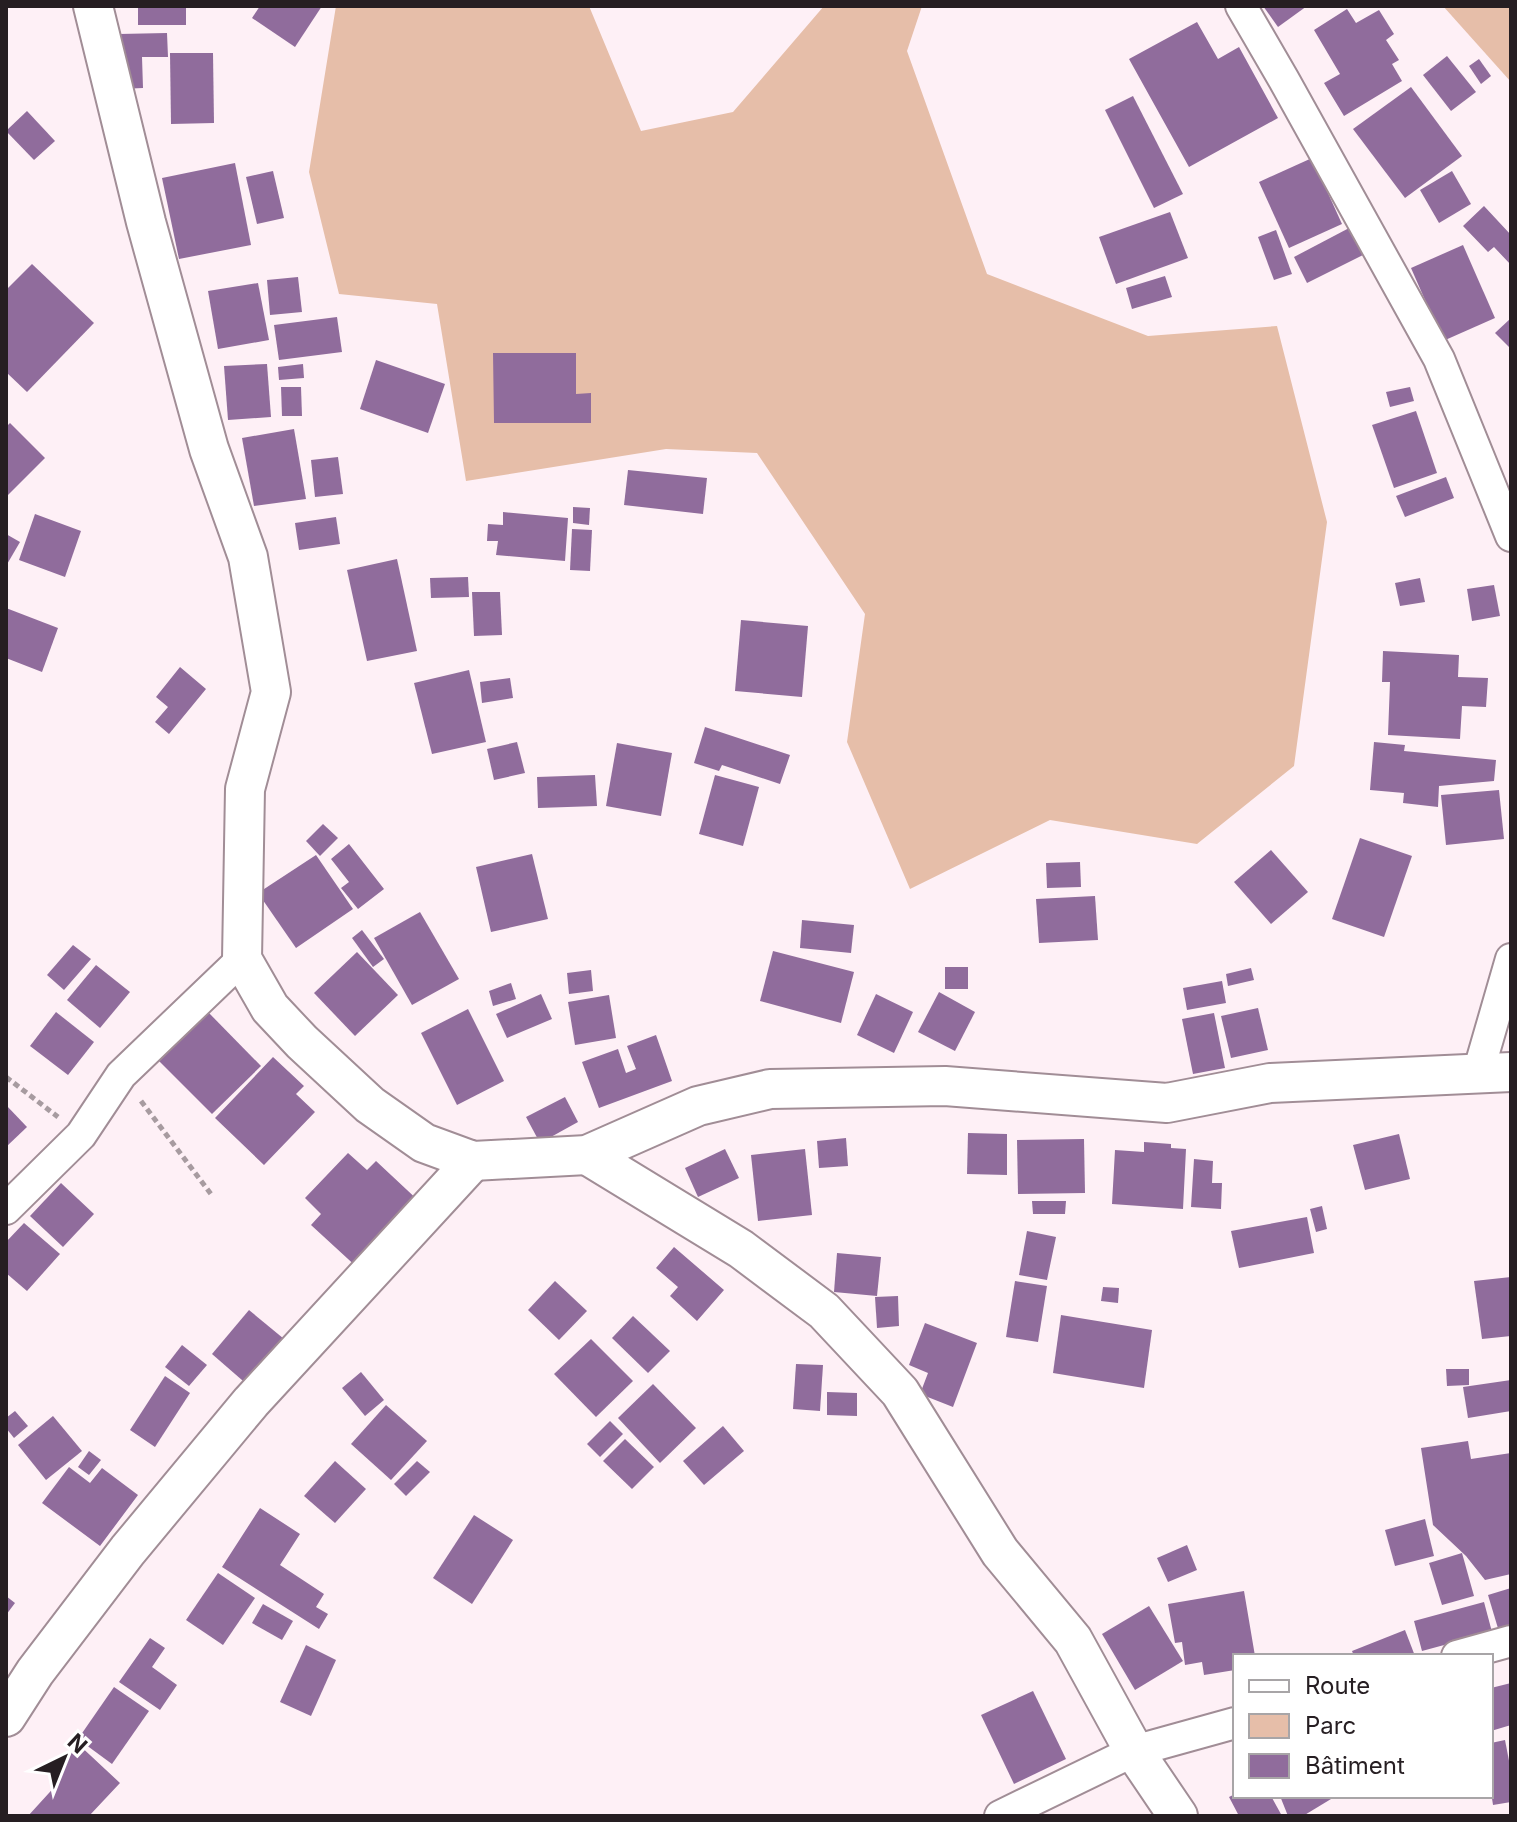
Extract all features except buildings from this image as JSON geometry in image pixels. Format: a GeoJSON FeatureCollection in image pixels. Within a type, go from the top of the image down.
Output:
{"type":"FeatureCollection","features":[{"type":"Feature","properties":{"kind":"street"},"geometry":{"type":"LineString","coordinates":[[93,6],[142,207],[209,449],[248,557],[271,692],[245,789],[242,959],[270,1008],[302,1042],[370,1105],[424,1143],[473,1161],[587,1155],[698,1106],[770,1089],[945,1086],[1167,1103],[1270,1083],[1494,1072],[1511,959]]}},
{"type":"Feature","properties":{"kind":"street"},"geometry":{"type":"LineString","coordinates":[[1241,6],[1439,359],[1511,534]]}},
{"type":"Feature","properties":{"kind":"street"},"geometry":{"type":"LineString","coordinates":[[6,1209],[81,1135],[121,1075],[242,959]]}},
{"type":"Feature","properties":{"kind":"street"},"geometry":{"type":"LineString","coordinates":[[587,1155],[741,1249],[824,1311],[900,1392],[1000,1552],[1073,1640],[1134,1751],[1178,1816]]}},
{"type":"Feature","properties":{"kind":"street"},"geometry":{"type":"LineString","coordinates":[[6,1717],[35,1672],[128,1550],[251,1402],[473,1161]]}},
{"type":"Feature","properties":{"kind":"street"},"geometry":{"type":"LineString","coordinates":[[1464,1654],[1511,1641]]}},
{"type":"Feature","properties":{"kind":"street"},"geometry":{"type":"LineString","coordinates":[[1000,1816],[1134,1751],[1233,1724]]}},
{"type":"Feature","properties":{"kind":"path"},"geometry":{"type":"LineString","coordinates":[[121,1075],[211,1194]]}},
{"type":"Feature","properties":{"kind":"path"},"geometry":{"type":"LineString","coordinates":[[6,1077],[81,1135]]}},
{"type":"Feature","properties":{"kind":"green space"},"geometry":{"type":"Polygon","coordinates":[[[336,6],[589,6],[641,131],[733,112],[824,6],[922,6],[907,51],[987,274],[1148,336],[1277,326],[1327,522],[1294,766],[1197,844],[1050,820],[910,889],[847,742],[865,614],[757,453],[666,449],[466,481],[437,304],[339,294],[309,172],[336,6]]]}},
{"type":"Feature","properties":{"kind":"green space"},"geometry":{"type":"Polygon","coordinates":[[[1443,6],[1511,6],[1511,82],[1443,6]]]}}]}
